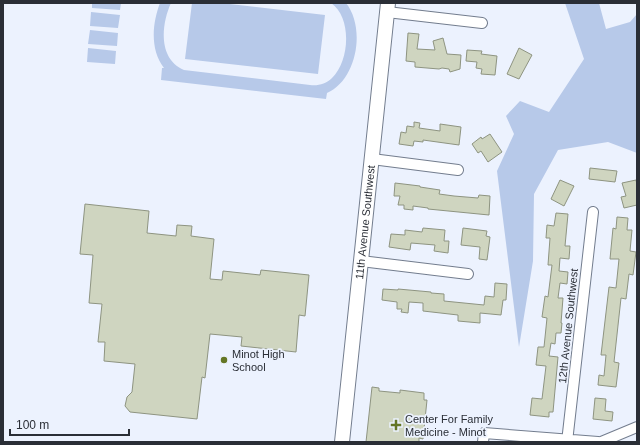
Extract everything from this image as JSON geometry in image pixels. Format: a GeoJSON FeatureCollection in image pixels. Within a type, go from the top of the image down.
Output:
{"type":"FeatureCollection","features":[{"type":"Feature","properties":{"kind":"street"},"geometry":{"type":"LineString","coordinates":[[388,8],[482,22]]}},
{"type":"Feature","properties":{"kind":"street","name":"11th Avenue Southwest"},"geometry":{"type":"LineString","coordinates":[[342,442],[388,8]]}},
{"type":"Feature","properties":{"kind":"street"},"geometry":{"type":"LineString","coordinates":[[372,159],[458,170]]}},
{"type":"Feature","properties":{"kind":"street","name":"12th Avenue Southwest"},"geometry":{"type":"LineString","coordinates":[[567,441],[593,212]]}},
{"type":"Feature","properties":{"kind":"street"},"geometry":{"type":"LineString","coordinates":[[361,261],[468,274]]}},
{"type":"Feature","properties":{"kind":"street"},"geometry":{"type":"LineString","coordinates":[[483,437],[600,442],[637,427]]}},
{"type":"Feature","properties":{"kind":"shaded area"},"geometry":{"type":"Polygon","coordinates":[[[92,3],[121,3],[120,10],[92,8],[92,3]]]}},
{"type":"Feature","properties":{"kind":"shaded area"},"geometry":{"type":"Polygon","coordinates":[[[160,3],[171,3],[165,21],[164,41],[170,58],[176,65],[184,70],[310,85],[325,83],[332,78],[338,70],[345,50],[346,39],[343,18],[331,3],[346,3],[352,14],[356,26],[357,39],[355,52],[345,77],[337,86],[327,93],[326,99],[161,80],[162,68],[164,68],[159,61],[154,45],[155,19],[160,3]]]}},
{"type":"Feature","properties":{"kind":"shaded area"},"geometry":{"type":"Polygon","coordinates":[[[192,3],[221,3],[325,15],[318,74],[185,59],[192,3]]]}},
{"type":"Feature","properties":{"kind":"shaded area"},"geometry":{"type":"Polygon","coordinates":[[[565,3],[599,3],[606,29],[630,22],[637,14],[637,153],[608,142],[558,150],[534,194],[533,261],[519,347],[497,171],[514,134],[506,116],[520,101],[549,112],[584,59],[565,3]]]}},
{"type":"Feature","properties":{"kind":"shaded area"},"geometry":{"type":"Polygon","coordinates":[[[91,12],[120,15],[118,28],[90,26],[91,12]]]}},
{"type":"Feature","properties":{"kind":"shaded area"},"geometry":{"type":"Polygon","coordinates":[[[90,30],[118,33],[117,46],[88,44],[90,30]]]}},
{"type":"Feature","properties":{"kind":"shaded area"},"geometry":{"type":"Polygon","coordinates":[[[88,48],[116,51],[115,64],[87,62],[88,48]]]}},
{"type":"Feature","properties":{"kind":"building"},"geometry":{"type":"Polygon","coordinates":[[[408,33],[419,34],[417,49],[435,50],[433,41],[443,38],[447,54],[461,55],[460,69],[450,72],[449,69],[442,68],[415,67],[415,62],[406,61],[408,33]]]}},
{"type":"Feature","properties":{"kind":"building"},"geometry":{"type":"Polygon","coordinates":[[[519,48],[532,55],[519,79],[507,74],[519,48]]]}},
{"type":"Feature","properties":{"kind":"building"},"geometry":{"type":"Polygon","coordinates":[[[467,50],[482,51],[481,54],[497,56],[495,75],[481,74],[482,69],[476,68],[477,62],[466,61],[467,50]]]}},
{"type":"Feature","properties":{"kind":"building"},"geometry":{"type":"Polygon","coordinates":[[[414,122],[420,123],[419,128],[440,131],[440,124],[461,127],[459,145],[423,140],[423,142],[414,141],[413,146],[399,144],[401,132],[406,133],[407,126],[414,127],[414,122]]]}},
{"type":"Feature","properties":{"kind":"building"},"geometry":{"type":"Polygon","coordinates":[[[490,134],[502,152],[488,162],[481,151],[478,153],[472,144],[481,137],[482,139],[490,134]]]}},
{"type":"Feature","properties":{"kind":"building"},"geometry":{"type":"Polygon","coordinates":[[[590,168],[617,171],[615,182],[589,179],[590,168]]]}},
{"type":"Feature","properties":{"kind":"building"},"geometry":{"type":"Polygon","coordinates":[[[560,180],[574,186],[564,206],[551,199],[560,180]]]}},
{"type":"Feature","properties":{"kind":"building"},"geometry":{"type":"Polygon","coordinates":[[[636,180],[637,205],[624,208],[621,197],[626,196],[622,183],[636,180]]]}},
{"type":"Feature","properties":{"kind":"building"},"geometry":{"type":"Polygon","coordinates":[[[395,183],[440,190],[439,194],[478,198],[479,195],[490,196],[489,215],[428,209],[413,206],[413,210],[404,209],[404,205],[398,205],[400,196],[394,196],[395,183]]]}},
{"type":"Feature","properties":{"kind":"building"},"geometry":{"type":"Polygon","coordinates":[[[85,204],[149,211],[147,233],[176,236],[177,225],[192,226],[191,236],[214,239],[210,279],[222,280],[223,271],[260,275],[261,270],[309,275],[305,316],[299,315],[296,352],[241,346],[242,337],[210,334],[205,378],[202,377],[197,419],[130,412],[125,406],[127,397],[132,392],[135,364],[104,361],[105,342],[98,342],[102,304],[89,303],[93,255],[80,254],[85,204]]]}},
{"type":"Feature","properties":{"kind":"building"},"geometry":{"type":"Polygon","coordinates":[[[556,213],[568,214],[565,246],[570,246],[569,259],[560,258],[559,271],[568,272],[567,284],[560,283],[558,298],[563,298],[561,333],[556,333],[555,344],[551,343],[549,356],[558,357],[553,412],[549,412],[549,417],[530,415],[532,398],[542,399],[546,366],[536,365],[538,347],[544,347],[547,318],[542,317],[545,296],[548,297],[552,265],[548,265],[550,238],[546,238],[547,225],[554,226],[556,213]]]}},
{"type":"Feature","properties":{"kind":"building"},"geometry":{"type":"Polygon","coordinates":[[[617,217],[628,218],[627,230],[632,230],[630,251],[636,252],[633,275],[629,274],[626,299],[621,298],[614,362],[619,363],[616,387],[598,385],[599,375],[604,376],[606,355],[601,355],[609,287],[616,288],[619,259],[610,259],[613,228],[616,229],[617,217]]]}},
{"type":"Feature","properties":{"kind":"building"},"geometry":{"type":"Polygon","coordinates":[[[423,228],[445,230],[444,241],[449,241],[448,253],[434,251],[435,245],[411,243],[410,250],[389,247],[391,234],[405,235],[405,230],[422,232],[423,228]]]}},
{"type":"Feature","properties":{"kind":"building"},"geometry":{"type":"Polygon","coordinates":[[[463,228],[487,231],[486,236],[490,237],[487,260],[479,259],[480,247],[461,245],[463,228]]]}},
{"type":"Feature","properties":{"kind":"building"},"geometry":{"type":"Polygon","coordinates":[[[495,283],[507,284],[506,300],[503,300],[501,315],[480,313],[480,323],[458,321],[458,315],[423,311],[423,303],[409,302],[408,313],[401,312],[402,309],[397,309],[397,302],[382,300],[383,289],[398,289],[444,294],[444,301],[484,305],[485,296],[494,297],[495,283]]]}},
{"type":"Feature","properties":{"kind":"building","name":"Center For Family Medicine - Minot"},"geometry":{"type":"Polygon","coordinates":[[[372,387],[379,388],[379,391],[400,393],[400,390],[424,393],[424,400],[427,400],[423,439],[419,438],[419,442],[366,442],[372,387]]]}},
{"type":"Feature","properties":{"kind":"building"},"geometry":{"type":"Polygon","coordinates":[[[595,398],[606,399],[605,411],[613,412],[612,421],[593,419],[595,398]]]}},
{"type":"Feature","properties":{"kind":"place","name":"Minot High School"},"geometry":{"type":"Point","coordinates":[224,360]}},
{"type":"Feature","properties":{"kind":"place","name":"Center For Family Medicine - Minot"},"geometry":{"type":"Point","coordinates":[396,425]}}]}
